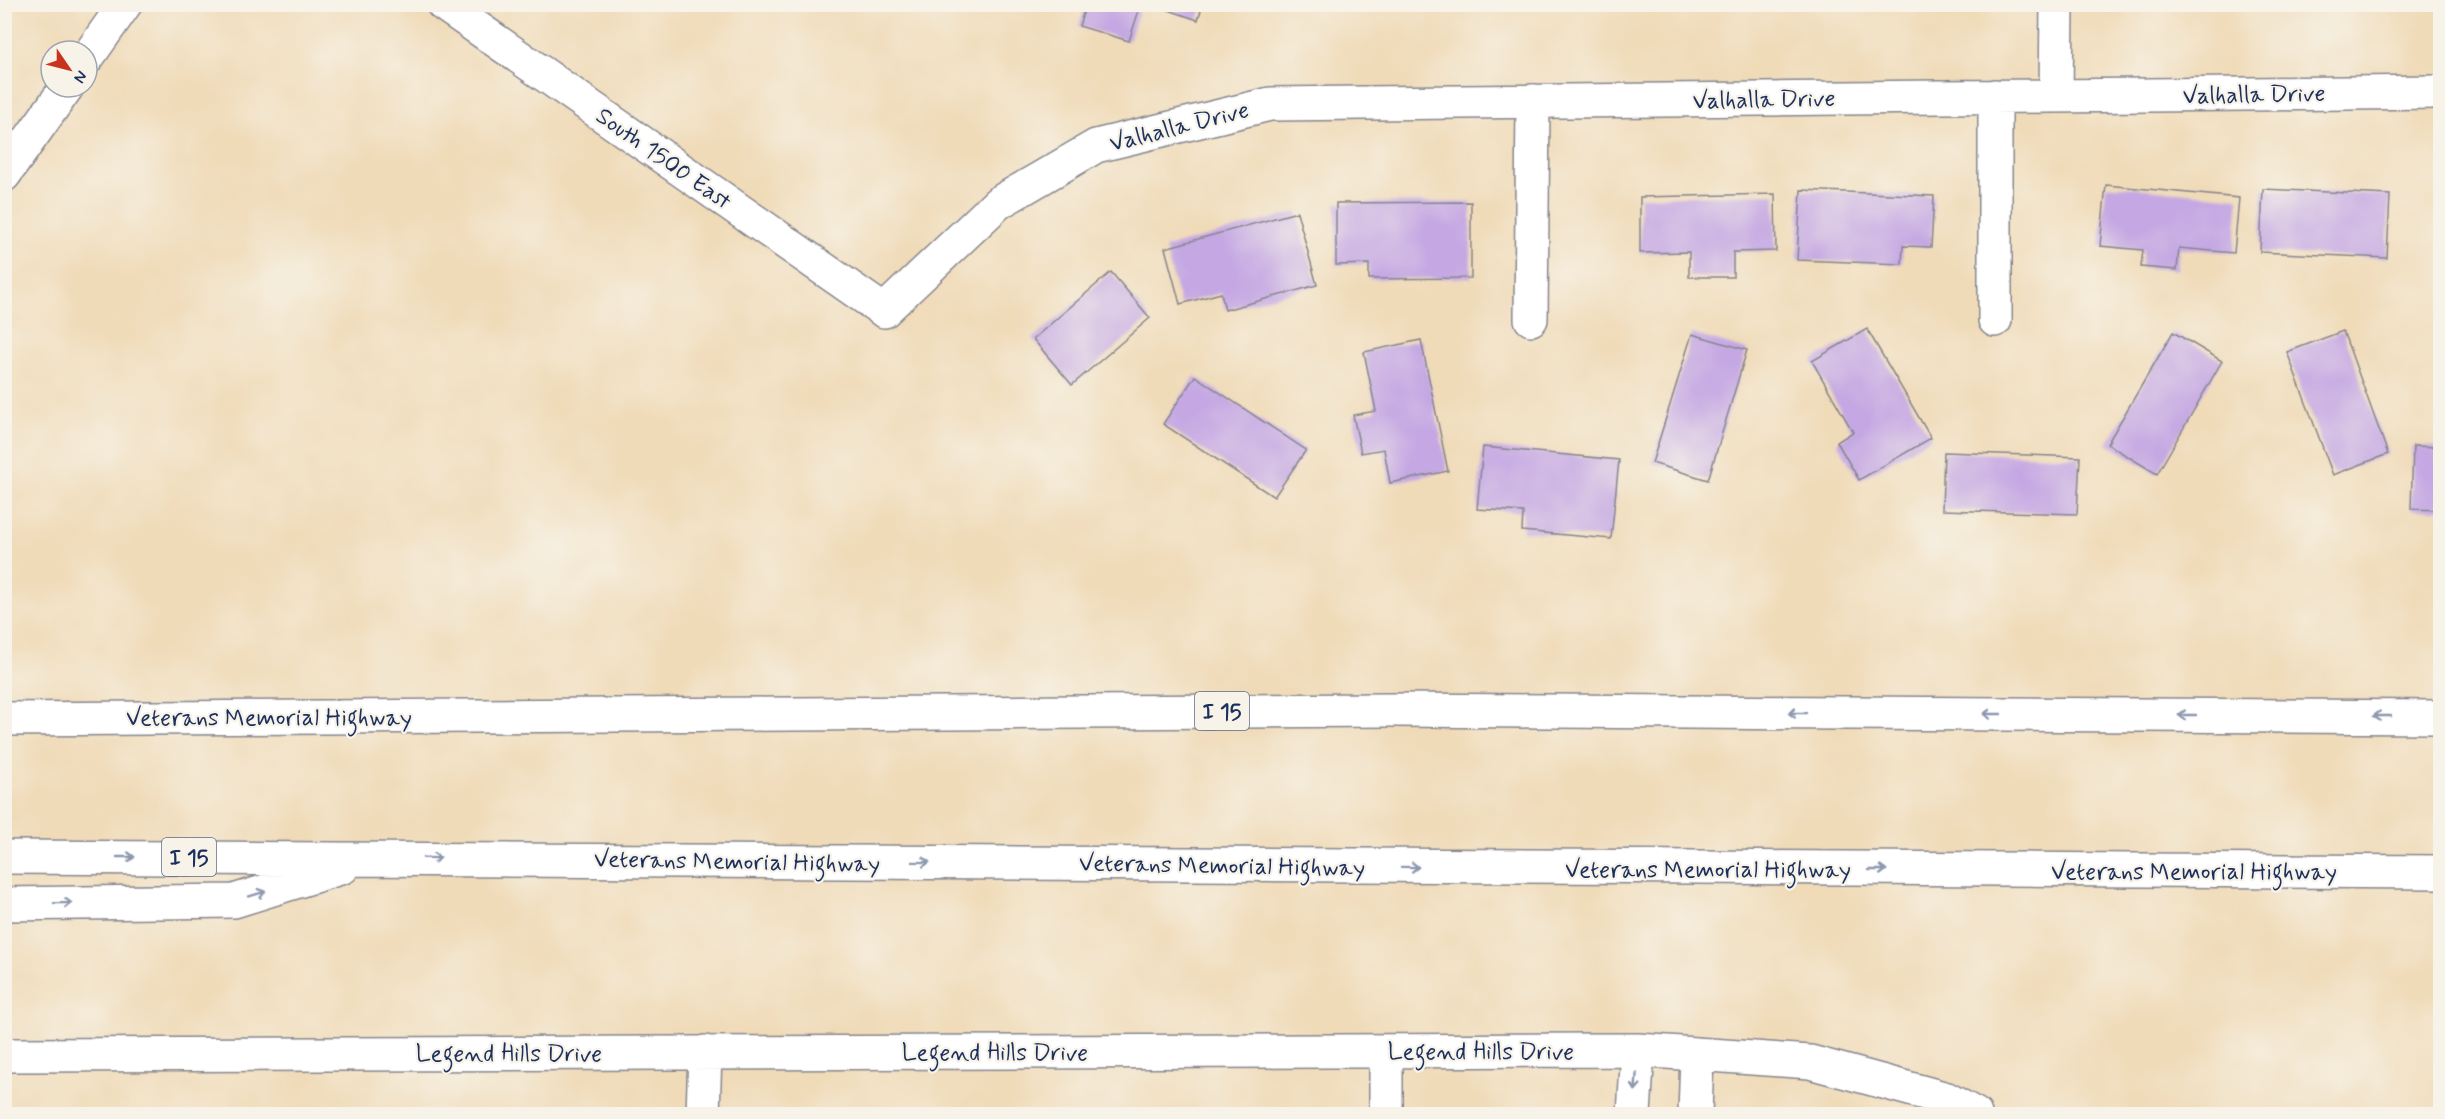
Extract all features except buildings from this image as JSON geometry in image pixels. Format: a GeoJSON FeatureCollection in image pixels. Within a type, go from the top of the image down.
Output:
{"type":"FeatureCollection","features":[{"type":"Feature","properties":{"kind":"main road"},"geometry":{"type":"LineString","coordinates":[[99,41],[125,4]]}},
{"type":"Feature","properties":{"kind":"main road","name":"South 1500 East"},"geometry":{"type":"LineString","coordinates":[[443,4],[884,311]]}},
{"type":"Feature","properties":{"kind":"main road"},"geometry":{"type":"LineString","coordinates":[[2056,4],[2056,96]]}},
{"type":"Feature","properties":{"kind":"main road","name":"Valhalla Drive"},"geometry":{"type":"LineString","coordinates":[[884,311],[998,203],[1096,146],[1270,104],[2440,92]]}},
{"type":"Feature","properties":{"kind":"main road"},"geometry":{"type":"LineString","coordinates":[[1995,96],[1995,320]]}},
{"type":"Feature","properties":{"kind":"main road"},"geometry":{"type":"LineString","coordinates":[[4,175],[58,99]]}},
{"type":"Feature","properties":{"kind":"main road"},"geometry":{"type":"LineString","coordinates":[[1531,319],[1533,101]]}},
{"type":"Feature","properties":{"kind":"main road","name":"Veterans Memorial Highway"},"geometry":{"type":"LineString","coordinates":[[4,719],[1394,710],[2440,717]]}},
{"type":"Feature","properties":{"kind":"main road","name":"Veterans Memorial Highway"},"geometry":{"type":"LineString","coordinates":[[4,857],[374,857],[2440,873]]}},
{"type":"Feature","properties":{"kind":"main road"},"geometry":{"type":"LineString","coordinates":[[4,904],[234,901],[374,857]]}},
{"type":"Feature","properties":{"kind":"main road"},"geometry":{"type":"LineString","coordinates":[[1634,1114],[1638,1050]]}},
{"type":"Feature","properties":{"kind":"main road","name":"Legend Hills Drive"},"geometry":{"type":"LineString","coordinates":[[4,1055],[1638,1050],[1810,1062],[1947,1099],[1975,1114]]}},
{"type":"Feature","properties":{"kind":"main road"},"geometry":{"type":"LineString","coordinates":[[1386,1051],[1386,1114]]}},
{"type":"Feature","properties":{"kind":"main road"},"geometry":{"type":"LineString","coordinates":[[703,1114],[705,1052]]}},
{"type":"Feature","properties":{"kind":"main road"},"geometry":{"type":"LineString","coordinates":[[1695,1114],[1697,1055]]}}]}
